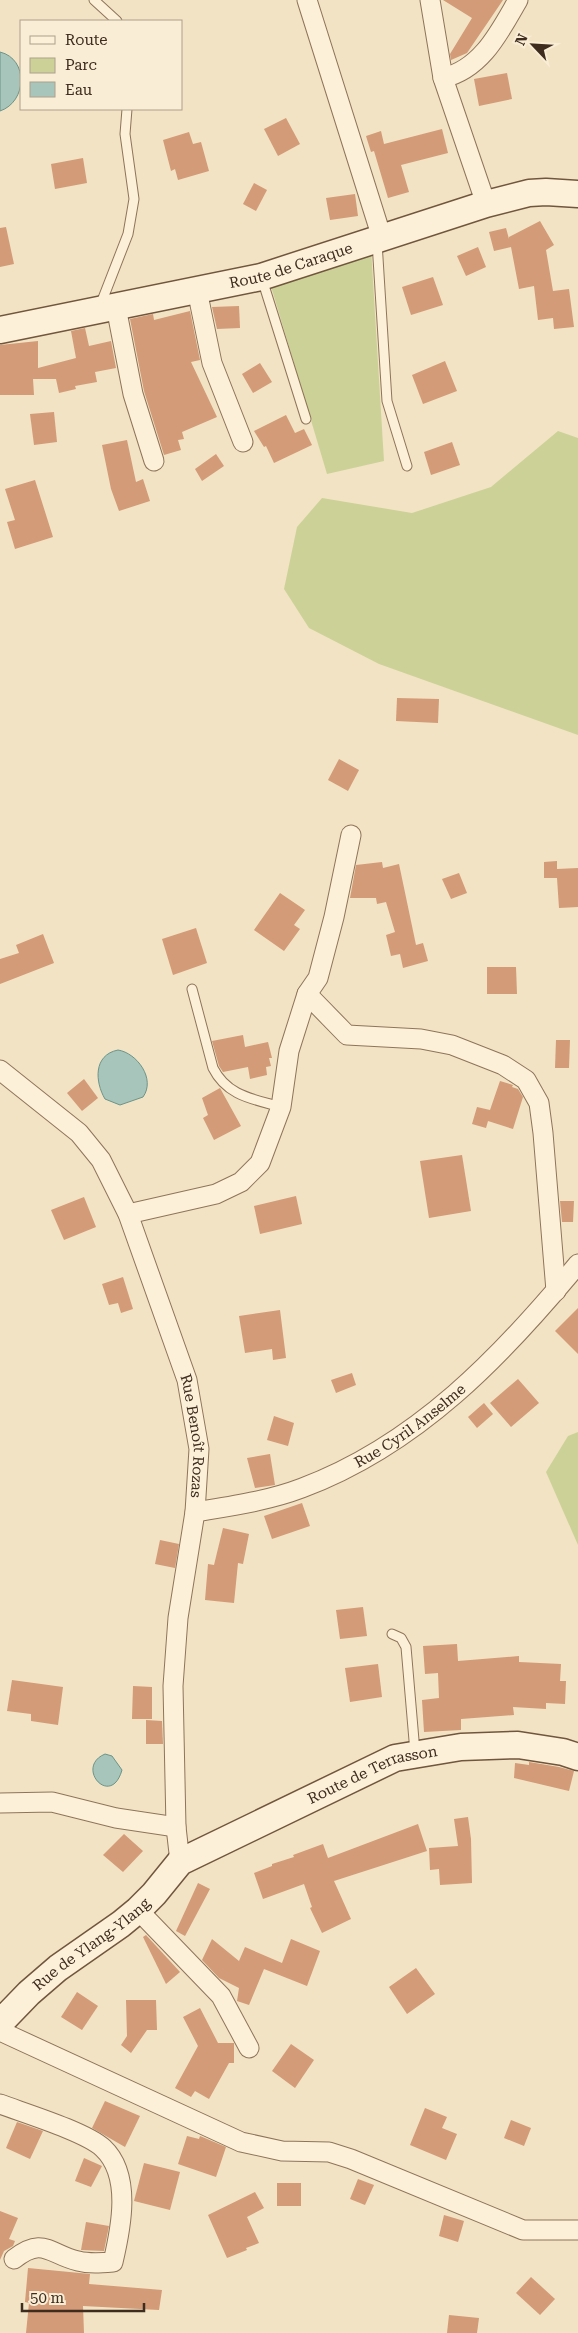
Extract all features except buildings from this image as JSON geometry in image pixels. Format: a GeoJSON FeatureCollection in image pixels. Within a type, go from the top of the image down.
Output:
{"type":"FeatureCollection","features":[{"type":"Feature","properties":{"kind":"street"},"geometry":{"type":"LineString","coordinates":[[307,0],[379,239]]}},
{"type":"Feature","properties":{"kind":"street"},"geometry":{"type":"LineString","coordinates":[[430,0],[443,78],[486,204]]}},
{"type":"Feature","properties":{"kind":"street"},"geometry":{"type":"LineString","coordinates":[[443,78],[453,76],[484,55],[518,0]]}},
{"type":"Feature","properties":{"kind":"street","name":"Route de Caraque"},"geometry":{"type":"LineString","coordinates":[[0,330],[261,277],[486,204],[529,193],[578,194]]}},
{"type":"Feature","properties":{"kind":"street"},"geometry":{"type":"LineString","coordinates":[[197,290],[212,363],[243,442]]}},
{"type":"Feature","properties":{"kind":"street"},"geometry":{"type":"LineString","coordinates":[[107,309],[154,461]]}},
{"type":"Feature","properties":{"kind":"street"},"geometry":{"type":"LineString","coordinates":[[128,1214],[216,1194],[241,1182],[260,1163],[280,1107],[289,1051],[307,994],[318,978],[334,917],[350,835]]}},
{"type":"Feature","properties":{"kind":"street"},"geometry":{"type":"LineString","coordinates":[[307,994],[347,1035],[421,1039],[452,1045],[502,1065],[526,1080],[539,1104],[544,1133],[556,1291]]}},
{"type":"Feature","properties":{"kind":"street","name":"Rue Benoît Rozas"},"geometry":{"type":"LineString","coordinates":[[0,1070],[79,1133],[101,1160],[128,1214],[187,1380],[199,1449],[195,1512],[178,1618],[173,1686],[176,1827],[180,1862]]}},
{"type":"Feature","properties":{"kind":"street","name":"Rue Cyril Anselme"},"geometry":{"type":"LineString","coordinates":[[195,1512],[266,1499],[301,1489],[378,1452],[452,1398],[499,1353],[578,1264]]}},
{"type":"Feature","properties":{"kind":"street","name":"Route de Terrasson"},"geometry":{"type":"LineString","coordinates":[[180,1862],[395,1758],[461,1747],[518,1745],[564,1752],[578,1757]]}},
{"type":"Feature","properties":{"kind":"street"},"geometry":{"type":"LineString","coordinates":[[0,1804],[52,1802],[116,1818],[176,1827]]}},
{"type":"Feature","properties":{"kind":"street","name":"Rue de Ylang-Ylang"},"geometry":{"type":"LineString","coordinates":[[0,2023],[29,1993],[58,1968],[138,1910],[154,1894],[180,1862]]}},
{"type":"Feature","properties":{"kind":"street"},"geometry":{"type":"LineString","coordinates":[[138,1910],[221,1996],[249,2048]]}},
{"type":"Feature","properties":{"kind":"street"},"geometry":{"type":"LineString","coordinates":[[0,2031],[241,2142],[282,2150],[329,2152],[351,2159],[523,2230],[578,2230]]}},
{"type":"Feature","properties":{"kind":"street"},"geometry":{"type":"LineString","coordinates":[[0,2104],[84,2137],[102,2147],[114,2162],[120,2183],[122,2206],[113,2262],[94,2263],[78,2261],[44,2247],[27,2249],[14,2259]]}},
{"type":"Feature","properties":{"kind":"lane"},"geometry":{"type":"LineString","coordinates":[[94,0],[116,20]]}},
{"type":"Feature","properties":{"kind":"lane"},"geometry":{"type":"LineString","coordinates":[[107,309],[128,234],[134,199],[125,134],[127,110]]}},
{"type":"Feature","properties":{"kind":"lane"},"geometry":{"type":"LineString","coordinates":[[379,239],[387,401],[407,466]]}},
{"type":"Feature","properties":{"kind":"lane"},"geometry":{"type":"LineString","coordinates":[[261,277],[306,419]]}},
{"type":"Feature","properties":{"kind":"lane"},"geometry":{"type":"LineString","coordinates":[[192,989],[213,1068],[219,1080],[226,1088],[280,1107]]}},
{"type":"Feature","properties":{"kind":"lane"},"geometry":{"type":"LineString","coordinates":[[392,1634],[401,1638],[406,1648],[415,1755]]}},
{"type":"Feature","properties":{"kind":"green space"},"geometry":{"type":"Polygon","coordinates":[[[371,248],[384,461],[327,474],[270,283],[371,248]]]}},
{"type":"Feature","properties":{"kind":"green space"},"geometry":{"type":"Polygon","coordinates":[[[558,431],[578,438],[578,735],[379,664],[309,628],[284,589],[297,527],[322,498],[412,513],[491,487],[558,431]]]}},
{"type":"Feature","properties":{"kind":"green space"},"geometry":{"type":"Polygon","coordinates":[[[578,1432],[578,1545],[546,1472],[568,1436],[578,1432]]]}},
{"type":"Feature","properties":{"kind":"water"},"geometry":{"type":"Polygon","coordinates":[[[0,52],[9,56],[16,63],[20,71],[20,90],[9,106],[0,111],[0,52]]]}},
{"type":"Feature","properties":{"kind":"water"},"geometry":{"type":"Polygon","coordinates":[[[118,1050],[125,1052],[138,1061],[146,1075],[147,1082],[143,1097],[120,1105],[105,1099],[98,1077],[100,1063],[104,1057],[118,1050]]]}},
{"type":"Feature","properties":{"kind":"water"},"geometry":{"type":"Polygon","coordinates":[[[105,1754],[112,1756],[122,1770],[117,1781],[110,1786],[104,1786],[98,1782],[94,1775],[93,1767],[96,1760],[105,1754]]]}}]}
